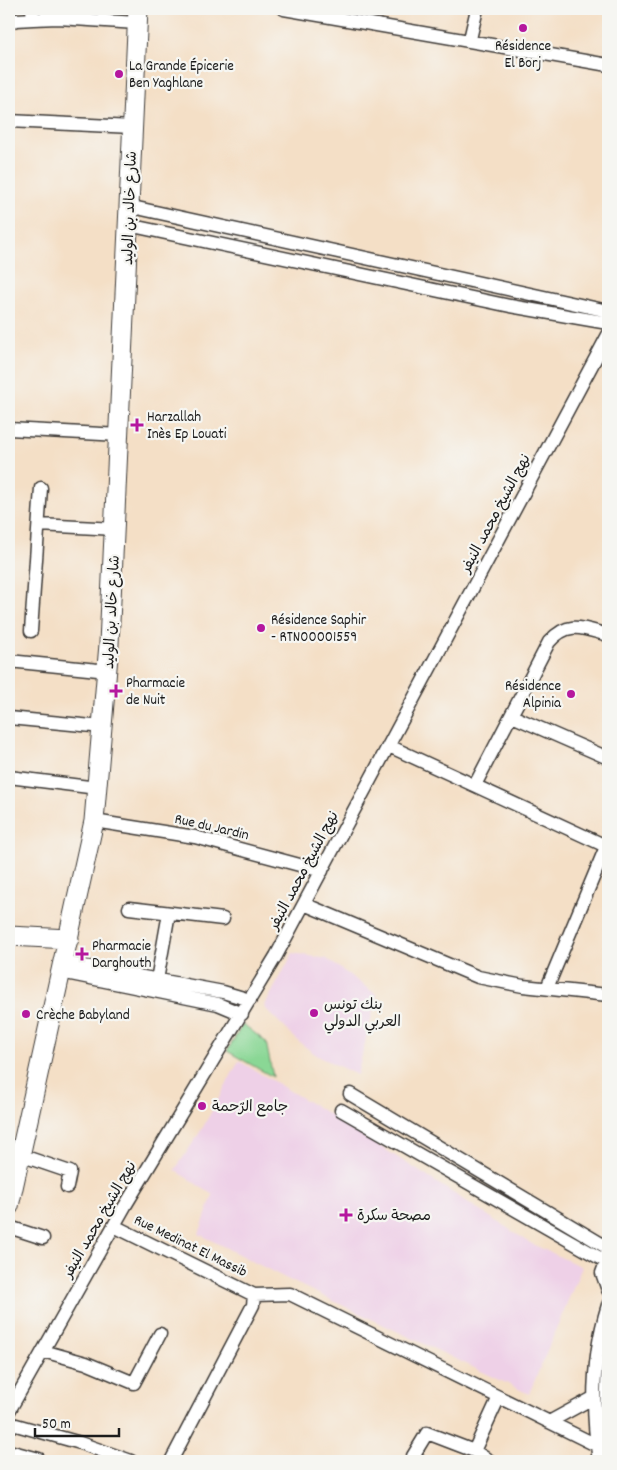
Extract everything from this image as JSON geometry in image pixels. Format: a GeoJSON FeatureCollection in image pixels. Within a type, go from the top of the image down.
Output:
{"type":"FeatureCollection","features":[{"type":"Feature","properties":{"kind":"street"},"geometry":{"type":"LineString","coordinates":[[284,9],[470,39],[608,65]]}},
{"type":"Feature","properties":{"kind":"street"},"geometry":{"type":"LineString","coordinates":[[470,39],[477,9]]}},
{"type":"Feature","properties":{"kind":"street"},"geometry":{"type":"LineString","coordinates":[[9,23],[33,14],[58,18],[137,16]]}},
{"type":"Feature","properties":{"kind":"street","name":"شارع خالد بن الوليد"},"geometry":{"type":"LineString","coordinates":[[9,1206],[94,822],[104,727],[116,529],[137,16]]}},
{"type":"Feature","properties":{"kind":"street"},"geometry":{"type":"LineString","coordinates":[[9,121],[132,128]]}},
{"type":"Feature","properties":{"kind":"street"},"geometry":{"type":"LineString","coordinates":[[128,216],[608,311]]}},
{"type":"Feature","properties":{"kind":"street"},"geometry":{"type":"LineString","coordinates":[[128,216],[510,306],[608,323]]}},
{"type":"Feature","properties":{"kind":"street","name":"نهج الشيخ محمد النيفر"},"geometry":{"type":"LineString","coordinates":[[9,1411],[114,1226],[242,1014],[304,904],[608,335]]}},
{"type":"Feature","properties":{"kind":"street"},"geometry":{"type":"LineString","coordinates":[[9,429],[120,435]]}},
{"type":"Feature","properties":{"kind":"street"},"geometry":{"type":"LineString","coordinates":[[31,631],[41,488]]}},
{"type":"Feature","properties":{"kind":"street"},"geometry":{"type":"LineString","coordinates":[[39,525],[116,529]]}},
{"type":"Feature","properties":{"kind":"street"},"geometry":{"type":"LineString","coordinates":[[475,786],[549,642],[558,632],[565,628],[574,627],[608,635]]}},
{"type":"Feature","properties":{"kind":"street"},"geometry":{"type":"LineString","coordinates":[[9,661],[108,671]]}},
{"type":"Feature","properties":{"kind":"street"},"geometry":{"type":"LineString","coordinates":[[512,716],[608,758]]}},
{"type":"Feature","properties":{"kind":"street"},"geometry":{"type":"LineString","coordinates":[[9,718],[104,727]]}},
{"type":"Feature","properties":{"kind":"street"},"geometry":{"type":"LineString","coordinates":[[388,746],[608,845],[547,988]]}},
{"type":"Feature","properties":{"kind":"street"},"geometry":{"type":"LineString","coordinates":[[9,776],[97,788]]}},
{"type":"Feature","properties":{"kind":"street","name":"Rue du Jardin"},"geometry":{"type":"LineString","coordinates":[[94,822],[195,837],[322,871]]}},
{"type":"Feature","properties":{"kind":"street"},"geometry":{"type":"LineString","coordinates":[[304,904],[478,978],[500,983],[608,995]]}},
{"type":"Feature","properties":{"kind":"street"},"geometry":{"type":"LineString","coordinates":[[129,908],[224,920]]}},
{"type":"Feature","properties":{"kind":"street"},"geometry":{"type":"LineString","coordinates":[[157,980],[169,912]]}},
{"type":"Feature","properties":{"kind":"street"},"geometry":{"type":"LineString","coordinates":[[9,936],[69,939]]}},
{"type":"Feature","properties":{"kind":"street"},"geometry":{"type":"LineString","coordinates":[[62,967],[157,980],[222,992],[250,1000]]}},
{"type":"Feature","properties":{"kind":"street"},"geometry":{"type":"LineString","coordinates":[[62,967],[218,1004],[242,1014]]}},
{"type":"Feature","properties":{"kind":"street"},"geometry":{"type":"LineString","coordinates":[[350,1094],[607,1256]]}},
{"type":"Feature","properties":{"kind":"street"},"geometry":{"type":"LineString","coordinates":[[341,1110],[607,1256]]}},
{"type":"Feature","properties":{"kind":"street"},"geometry":{"type":"LineString","coordinates":[[20,1155],[70,1172],[67,1186]]}},
{"type":"Feature","properties":{"kind":"street","name":"Rue Medinat El Massib"},"geometry":{"type":"LineString","coordinates":[[114,1226],[254,1295]]}},
{"type":"Feature","properties":{"kind":"street"},"geometry":{"type":"LineString","coordinates":[[9,1227],[44,1238]]}},
{"type":"Feature","properties":{"kind":"street"},"geometry":{"type":"LineString","coordinates":[[607,1256],[602,1273],[608,1290]]}},
{"type":"Feature","properties":{"kind":"street"},"geometry":{"type":"LineString","coordinates":[[171,1461],[253,1305],[254,1295],[290,1294],[549,1422],[602,1446]]}},
{"type":"Feature","properties":{"kind":"street"},"geometry":{"type":"LineString","coordinates":[[602,1446],[593,1398],[598,1348],[608,1305]]}},
{"type":"Feature","properties":{"kind":"street"},"geometry":{"type":"LineString","coordinates":[[43,1351],[86,1363],[134,1383],[160,1334]]}},
{"type":"Feature","properties":{"kind":"street"},"geometry":{"type":"LineString","coordinates":[[599,1461],[606,1418],[608,1361]]}},
{"type":"Feature","properties":{"kind":"street"},"geometry":{"type":"LineString","coordinates":[[474,1451],[499,1397]]}},
{"type":"Feature","properties":{"kind":"street"},"geometry":{"type":"LineString","coordinates":[[549,1422],[593,1398]]}},
{"type":"Feature","properties":{"kind":"street"},"geometry":{"type":"LineString","coordinates":[[9,1423],[77,1442],[124,1460]]}},
{"type":"Feature","properties":{"kind":"street"},"geometry":{"type":"LineString","coordinates":[[421,1461],[414,1456],[427,1433],[474,1451],[490,1461]]}},
{"type":"Feature","properties":{"kind":"street"},"geometry":{"type":"LineString","coordinates":[[9,1451],[39,1459]]}},
{"type":"Feature","properties":{"kind":"shaded area"},"geometry":{"type":"Polygon","coordinates":[[[293,953],[327,959],[377,995],[357,1075],[318,1056],[300,1043],[264,1007],[293,953]]]}},
{"type":"Feature","properties":{"kind":"shaded area","name":"مصحة سكرة"},"geometry":{"type":"Polygon","coordinates":[[[239,1061],[344,1123],[532,1244],[582,1267],[529,1394],[285,1278],[199,1234],[213,1195],[175,1170],[202,1129],[239,1061]]]}},
{"type":"Feature","properties":{"kind":"green space"},"geometry":{"type":"Polygon","coordinates":[[[243,1024],[266,1042],[273,1077],[227,1051],[243,1024]]]}},
{"type":"Feature","properties":{"kind":"place","name":"Résidence El Borj"},"geometry":{"type":"Point","coordinates":[523,28]}},
{"type":"Feature","properties":{"kind":"place","name":"La Grande Épicerie Ben Yaghlane"},"geometry":{"type":"Point","coordinates":[119,74]}},
{"type":"Feature","properties":{"kind":"place","name":"Harzallah Inès Ep Louati"},"geometry":{"type":"Point","coordinates":[137,425]}},
{"type":"Feature","properties":{"kind":"place","name":"Résidence Saphir - RTN00001559"},"geometry":{"type":"Point","coordinates":[261,628]}},
{"type":"Feature","properties":{"kind":"place","name":"Pharmacie de Nuit"},"geometry":{"type":"Point","coordinates":[116,691]}},
{"type":"Feature","properties":{"kind":"place","name":"Résidence Alpinia"},"geometry":{"type":"Point","coordinates":[571,694]}},
{"type":"Feature","properties":{"kind":"place","name":"Pharmacie Darghouth"},"geometry":{"type":"Point","coordinates":[82,954]}},
{"type":"Feature","properties":{"kind":"place","name":"بنك تونس العربي الدولي"},"geometry":{"type":"Point","coordinates":[314,1013]}},
{"type":"Feature","properties":{"kind":"place","name":"Crèche Babyland"},"geometry":{"type":"Point","coordinates":[26,1014]}},
{"type":"Feature","properties":{"kind":"place","name":"جامع الرٌحمة"},"geometry":{"type":"Point","coordinates":[202,1106]}},
{"type":"Feature","properties":{"kind":"place","name":"مصحة سكرة"},"geometry":{"type":"Point","coordinates":[346,1215]}}]}
